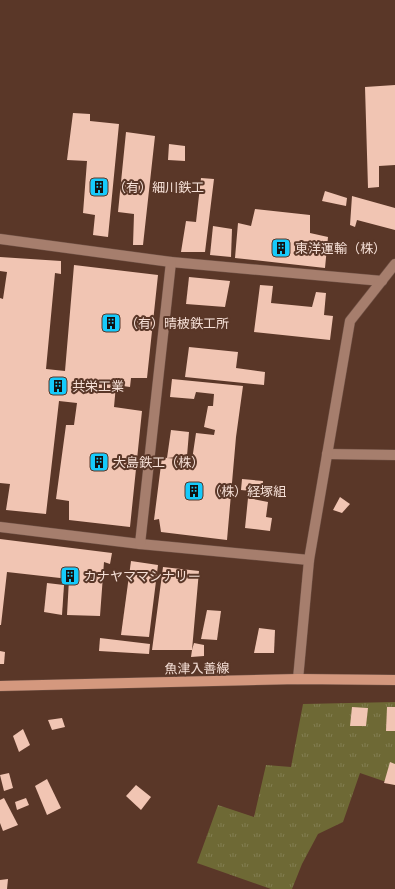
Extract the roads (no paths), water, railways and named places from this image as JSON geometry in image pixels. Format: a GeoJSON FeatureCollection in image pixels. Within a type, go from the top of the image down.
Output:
{"type":"FeatureCollection","features":[{"type":"Feature","properties":{"kind":"main road","name":"魚津入善線"},"geometry":{"type":"LineString","coordinates":[[0,686],[298,679],[395,680]]}},
{"type":"Feature","properties":{"kind":"street"},"geometry":{"type":"LineString","coordinates":[[0,239],[171,262],[382,281]]}},
{"type":"Feature","properties":{"kind":"street"},"geometry":{"type":"LineString","coordinates":[[140,544],[171,262]]}},
{"type":"Feature","properties":{"kind":"street"},"geometry":{"type":"LineString","coordinates":[[298,679],[309,560],[350,321],[395,264]]}},
{"type":"Feature","properties":{"kind":"street"},"geometry":{"type":"LineString","coordinates":[[327,454],[395,455]]}},
{"type":"Feature","properties":{"kind":"street"},"geometry":{"type":"LineString","coordinates":[[0,527],[140,544],[309,560]]}},
{"type":"Feature","properties":{"kind":"place","name":"（有）細川鉄工"},"geometry":{"type":"Point","coordinates":[99,187]}},
{"type":"Feature","properties":{"kind":"place","name":"東洋運輸（株）"},"geometry":{"type":"Point","coordinates":[281,248]}},
{"type":"Feature","properties":{"kind":"place","name":"（有）晴柀鉄工所"},"geometry":{"type":"Point","coordinates":[111,323]}},
{"type":"Feature","properties":{"kind":"place","name":"共栄工業"},"geometry":{"type":"Point","coordinates":[58,386]}},
{"type":"Feature","properties":{"kind":"place","name":"大島鉄工（株）"},"geometry":{"type":"Point","coordinates":[99,462]}},
{"type":"Feature","properties":{"kind":"place","name":"（株）経塚組"},"geometry":{"type":"Point","coordinates":[194,491]}},
{"type":"Feature","properties":{"kind":"place","name":"カナヤママシナリー"},"geometry":{"type":"Point","coordinates":[70,576]}}]}
